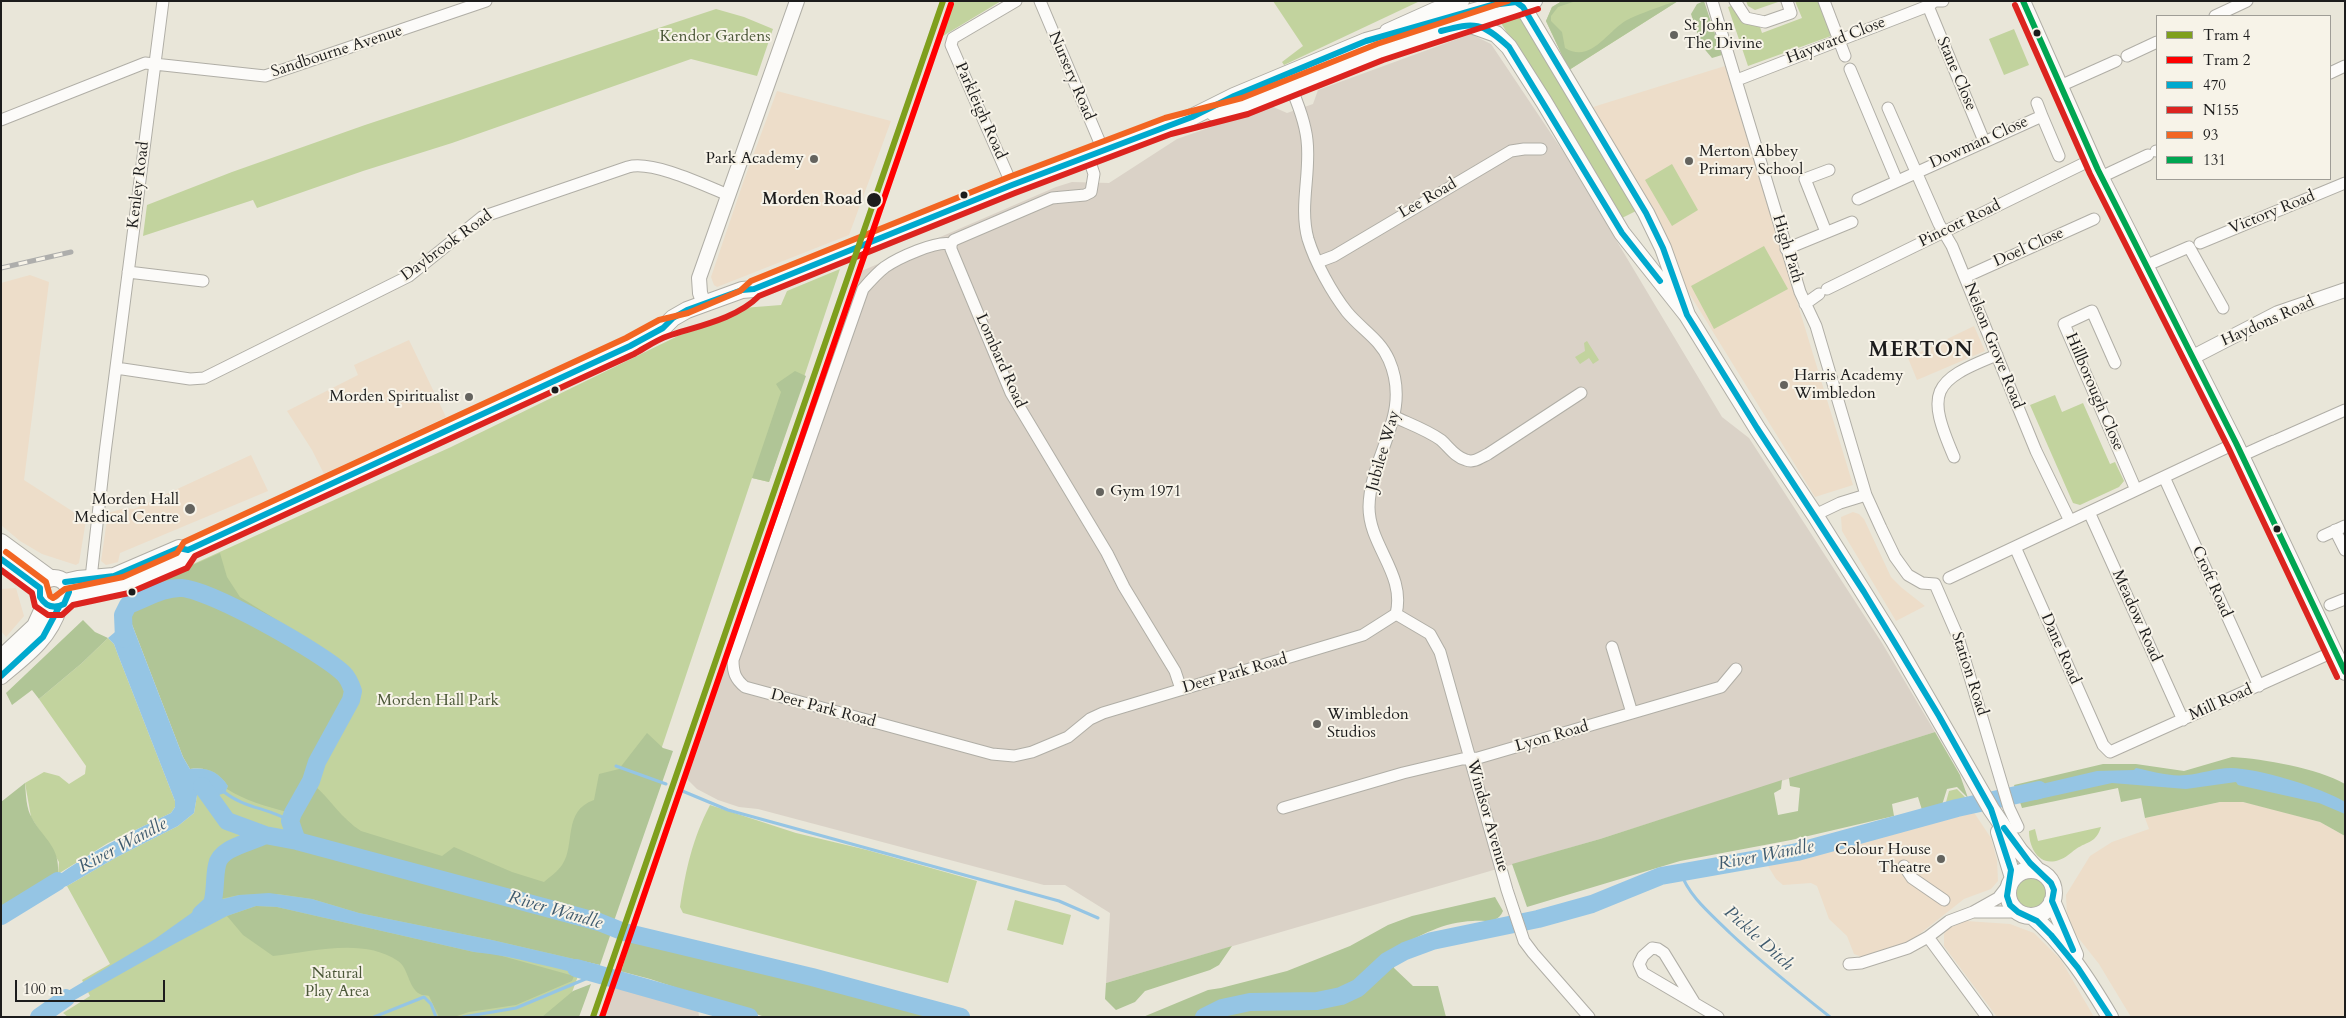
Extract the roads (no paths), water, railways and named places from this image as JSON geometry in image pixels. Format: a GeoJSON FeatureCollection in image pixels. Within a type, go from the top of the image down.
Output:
{"type":"FeatureCollection","features":[{"type":"Feature","properties":{"kind":"highway"},"geometry":{"type":"LineString","coordinates":[[663,328],[673,318],[704,304],[742,290],[754,289],[1012,185],[1192,117],[1234,96],[1366,41],[1493,8],[1511,1],[1529,4],[1534,26],[1646,213],[1663,248],[1687,315]]}},
{"type":"Feature","properties":{"kind":"highway"},"geometry":{"type":"LineString","coordinates":[[1192,117],[1242,106],[1292,89],[1377,53],[1424,36],[1468,24],[1492,32],[1509,47],[1622,234],[1687,315],[1757,428],[1815,515],[1894,641],[1990,809],[2020,851],[2052,883],[2054,890],[2052,901],[2044,912],[2024,914]]}},
{"type":"Feature","properties":{"kind":"highway"},"geometry":{"type":"LineString","coordinates":[[1,658],[34,626],[55,593],[91,578],[114,576],[179,548],[188,550],[352,476],[630,346],[663,328],[691,321],[745,298],[754,289]]}},
{"type":"Feature","properties":{"kind":"highway"},"geometry":{"type":"LineString","coordinates":[[1,542],[55,593]]}},
{"type":"Feature","properties":{"kind":"highway"},"geometry":{"type":"LineString","coordinates":[[1,559],[55,593],[126,585],[184,560],[188,550]]}},
{"type":"Feature","properties":{"kind":"highway"},"geometry":{"type":"LineString","coordinates":[[1,676],[28,653],[50,629],[55,593]]}},
{"type":"Feature","properties":{"kind":"highway"},"geometry":{"type":"LineString","coordinates":[[1990,809],[2007,854],[2010,881],[2008,900],[2050,934],[2082,971]]}},
{"type":"Feature","properties":{"kind":"highway"},"geometry":{"type":"LineString","coordinates":[[2010,881],[2024,870],[2037,870]]}},
{"type":"Feature","properties":{"kind":"highway"},"geometry":{"type":"LineString","coordinates":[[2052,901],[2082,971],[2109,1016]]}},
{"type":"Feature","properties":{"kind":"main road"},"geometry":{"type":"LineString","coordinates":[[704,304],[700,293],[699,278],[797,1]]}},
{"type":"Feature","properties":{"kind":"main road"},"geometry":{"type":"LineString","coordinates":[[1366,41],[1436,8],[1462,1]]}},
{"type":"Feature","properties":{"kind":"main road"},"geometry":{"type":"LineString","coordinates":[[2023,1],[2093,160],[2145,266],[2243,455],[2345,673]]}},
{"type":"Feature","properties":{"kind":"main road"},"geometry":{"type":"LineString","coordinates":[[1468,24],[1493,8],[1509,47]]}},
{"type":"Feature","properties":{"kind":"main road","name":"Haydons Road"},"geometry":{"type":"LineString","coordinates":[[2193,357],[2278,314],[2345,290]]}},
{"type":"Feature","properties":{"kind":"street","name":"Kenley Road"},"geometry":{"type":"LineString","coordinates":[[91,578],[163,1]]}},
{"type":"Feature","properties":{"kind":"street","name":"Sandbourne Avenue"},"geometry":{"type":"LineString","coordinates":[[1,120],[141,64],[265,76],[486,1]]}},
{"type":"Feature","properties":{"kind":"street","name":"Parkleigh Road"},"geometry":{"type":"LineString","coordinates":[[1012,185],[951,45],[954,38],[1016,1]]}},
{"type":"Feature","properties":{"kind":"street","name":"Nursery Road"},"geometry":{"type":"LineString","coordinates":[[1040,1],[1095,153]]}},
{"type":"Feature","properties":{"kind":"street"},"geometry":{"type":"LineString","coordinates":[[1713,5],[1735,2],[1746,18],[1765,22],[1792,13],[1787,1]]}},
{"type":"Feature","properties":{"kind":"street"},"geometry":{"type":"LineString","coordinates":[[1824,1],[1845,56]]}},
{"type":"Feature","properties":{"kind":"street","name":"Hayward Close"},"geometry":{"type":"LineString","coordinates":[[1737,80],[1928,6],[1935,1],[1943,1]]}},
{"type":"Feature","properties":{"kind":"street"},"geometry":{"type":"LineString","coordinates":[[2217,15],[2247,1]]}},
{"type":"Feature","properties":{"kind":"street","name":"High Path"},"geometry":{"type":"LineString","coordinates":[[1713,5],[1786,249],[1805,304],[1816,326],[1866,495],[1901,567],[1914,580],[1935,584]]}},
{"type":"Feature","properties":{"kind":"street","name":"Stane Close"},"geometry":{"type":"LineString","coordinates":[[1928,6],[1984,141]]}},
{"type":"Feature","properties":{"kind":"street"},"geometry":{"type":"LineString","coordinates":[[2060,86],[2156,42]]}},
{"type":"Feature","properties":{"kind":"street"},"geometry":{"type":"LineString","coordinates":[[2331,73],[2345,66]]}},
{"type":"Feature","properties":{"kind":"street"},"geometry":{"type":"LineString","coordinates":[[1850,69],[1897,181]]}},
{"type":"Feature","properties":{"kind":"street","name":"Jubilee Way"},"geometry":{"type":"LineString","coordinates":[[1285,74],[1304,123],[1307,141],[1306,228],[1308,240],[1332,289],[1348,313],[1371,334],[1389,359],[1397,389],[1397,405],[1371,490],[1370,506],[1370,522],[1374,537],[1390,567],[1398,589],[1399,601],[1396,614]]}},
{"type":"Feature","properties":{"kind":"street","name":"Dowman Close"},"geometry":{"type":"LineString","coordinates":[[2037,103],[2059,156]]}},
{"type":"Feature","properties":{"kind":"street","name":"Nelson Grove Road"},"geometry":{"type":"LineString","coordinates":[[1888,108],[1965,277],[2036,451],[2070,521]]}},
{"type":"Feature","properties":{"kind":"street","name":"Dowman Close"},"geometry":{"type":"LineString","coordinates":[[1858,199],[2042,116]]}},
{"type":"Feature","properties":{"kind":"street","name":"Lee Road"},"geometry":{"type":"LineString","coordinates":[[1318,262],[1334,256],[1511,151],[1524,148],[1540,149]]}},
{"type":"Feature","properties":{"kind":"street"},"geometry":{"type":"LineString","coordinates":[[2102,176],[2154,152]]}},
{"type":"Feature","properties":{"kind":"street"},"geometry":{"type":"LineString","coordinates":[[951,244],[954,240],[1052,198],[1085,195],[1091,192],[1095,153]]}},
{"type":"Feature","properties":{"kind":"street","name":"Pincott Road"},"geometry":{"type":"LineString","coordinates":[[1805,304],[1823,291],[2093,160]]}},
{"type":"Feature","properties":{"kind":"street","name":"Daybrook Road"},"geometry":{"type":"LineString","coordinates":[[116,368],[190,379],[204,378],[409,276],[482,217],[636,164],[652,166],[728,195]]}},
{"type":"Feature","properties":{"kind":"street"},"geometry":{"type":"LineString","coordinates":[[1826,232],[1805,178],[1829,170]]}},
{"type":"Feature","properties":{"kind":"street","name":"Victory Road"},"geometry":{"type":"LineString","coordinates":[[2145,266],[2345,183]]}},
{"type":"Feature","properties":{"kind":"street","name":"Doel Close"},"geometry":{"type":"LineString","coordinates":[[1965,277],[2094,219]]}},
{"type":"Feature","properties":{"kind":"street"},"geometry":{"type":"LineString","coordinates":[[1786,249],[1852,222]]}},
{"type":"Feature","properties":{"kind":"street","name":"Deer Park Road"},"geometry":{"type":"LineString","coordinates":[[951,244],[946,243],[933,246],[885,266],[864,290],[733,660],[733,670],[738,682],[745,687],[984,752],[1014,756],[1049,747],[1103,713],[1362,635],[1396,614]]}},
{"type":"Feature","properties":{"kind":"street","name":"Lombard Road"},"geometry":{"type":"LineString","coordinates":[[951,244],[951,249],[1011,393],[1107,553],[1124,587],[1175,672],[1181,689]]}},
{"type":"Feature","properties":{"kind":"street"},"geometry":{"type":"LineString","coordinates":[[2194,245],[2223,308]]}},
{"type":"Feature","properties":{"kind":"street"},"geometry":{"type":"LineString","coordinates":[[128,272],[203,281]]}},
{"type":"Feature","properties":{"kind":"street","name":"Hillborough Close"},"geometry":{"type":"LineString","coordinates":[[2115,363],[2092,310],[2064,324],[2136,490]]}},
{"type":"Feature","properties":{"kind":"street"},"geometry":{"type":"LineString","coordinates":[[1954,457],[1938,413],[1940,394],[1948,379],[1954,374],[1997,355]]}},
{"type":"Feature","properties":{"kind":"street"},"geometry":{"type":"LineString","coordinates":[[1394,417],[1427,432],[1464,460],[1472,461],[1488,454],[1581,393]]}},
{"type":"Feature","properties":{"kind":"street"},"geometry":{"type":"LineString","coordinates":[[2243,455],[2280,436],[2345,410]]}},
{"type":"Feature","properties":{"kind":"street"},"geometry":{"type":"LineString","coordinates":[[1949,578],[2236,442]]}},
{"type":"Feature","properties":{"kind":"street","name":"Croft Road"},"geometry":{"type":"LineString","coordinates":[[2164,477],[2259,686]]}},
{"type":"Feature","properties":{"kind":"street"},"geometry":{"type":"LineString","coordinates":[[1815,515],[1840,503],[1866,495]]}},
{"type":"Feature","properties":{"kind":"street","name":"Meadow Road"},"geometry":{"type":"LineString","coordinates":[[2089,512],[2183,720]]}},
{"type":"Feature","properties":{"kind":"street"},"geometry":{"type":"LineString","coordinates":[[2324,536],[2340,528],[2345,550]]}},
{"type":"Feature","properties":{"kind":"street","name":"Dane Road"},"geometry":{"type":"LineString","coordinates":[[2014,547],[2107,751]]}},
{"type":"Feature","properties":{"kind":"street","name":"Station Road"},"geometry":{"type":"LineString","coordinates":[[1935,584],[1958,637],[1991,768],[2003,790],[2018,827]]}},
{"type":"Feature","properties":{"kind":"street"},"geometry":{"type":"LineString","coordinates":[[2330,605],[2345,599]]}},
{"type":"Feature","properties":{"kind":"street","name":"Windsor Avenue"},"geometry":{"type":"LineString","coordinates":[[1396,614],[1422,628],[1435,641],[1524,940],[1533,953],[1589,1017]]}},
{"type":"Feature","properties":{"kind":"street"},"geometry":{"type":"LineString","coordinates":[[1612,647],[1632,713]]}},
{"type":"Feature","properties":{"kind":"street","name":"Mill Road"},"geometry":{"type":"LineString","coordinates":[[2107,751],[2112,752],[2334,651]]}},
{"type":"Feature","properties":{"kind":"street","name":"Lyon Road"},"geometry":{"type":"LineString","coordinates":[[1283,808],[1403,773],[1555,737],[1721,687],[1736,669]]}},
{"type":"Feature","properties":{"kind":"street"},"geometry":{"type":"LineString","coordinates":[[1904,866],[1912,878],[1944,900]]}},
{"type":"Feature","properties":{"kind":"street"},"geometry":{"type":"LineString","coordinates":[[1849,964],[1861,963],[1899,952],[1928,937],[1950,921],[1973,912],[1998,898],[2010,881]]}},
{"type":"Feature","properties":{"kind":"street"},"geometry":{"type":"LineString","coordinates":[[1973,912],[2024,914]]}},
{"type":"Feature","properties":{"kind":"street"},"geometry":{"type":"LineString","coordinates":[[1928,937],[1986,1017]]}},
{"type":"Feature","properties":{"kind":"street"},"geometry":{"type":"LineString","coordinates":[[1694,1002],[1664,953],[1658,948],[1652,948],[1643,956],[1639,964],[1643,973],[1718,1017]]}},
{"type":"Feature","properties":{"kind":"water","name":"River Wandle"},"geometry":{"type":"Polygon","coordinates":[[[128,614],[183,757],[190,769],[212,771],[228,786],[225,793],[219,795],[219,800],[214,805],[209,805],[198,790],[194,813],[178,826],[117,857],[67,886],[37,893],[84,858],[171,813],[175,807],[175,801],[114,644],[108,638],[121,627],[123,615],[128,614]]]}},
{"type":"Feature","properties":{"kind":"water"},"geometry":{"type":"Polygon","coordinates":[[[2136,768],[2174,775],[2225,768],[2257,771],[2306,785],[2335,797],[2345,802],[2345,814],[2319,803],[2238,785],[2236,782],[2186,789],[2112,783],[2035,800],[2019,800],[2016,790],[2097,771],[2134,770],[2136,768]]]}},
{"type":"Feature","properties":{"kind":"water","name":"River Wandle"},"geometry":{"type":"Polygon","coordinates":[[[269,893],[312,899],[359,913],[492,940],[600,965],[598,977],[474,952],[277,907],[256,906],[227,916],[71,1002],[55,1010],[47,1010],[51,1001],[155,939],[214,897],[223,899],[239,895],[269,893]]]}},
{"type":"Feature","properties":{"kind":"waterway"},"geometry":{"type":"LineString","coordinates":[[124,639],[123,615],[128,605],[161,591],[182,588],[217,599],[266,624],[314,652],[346,676],[353,691],[351,700],[317,762],[311,781],[290,821],[297,841]]}},
{"type":"Feature","properties":{"kind":"waterway"},"geometry":{"type":"LineString","coordinates":[[616,766],[666,784]]}},
{"type":"Feature","properties":{"kind":"waterway","name":"River Wandle"},"geometry":{"type":"LineString","coordinates":[[202,786],[227,821],[265,835],[297,841],[599,922],[624,932],[812,977],[961,1017]]}},
{"type":"Feature","properties":{"kind":"waterway"},"geometry":{"type":"LineString","coordinates":[[680,790],[728,810],[1059,901],[1098,918]]}},
{"type":"Feature","properties":{"kind":"waterway","name":"River Wandle"},"geometry":{"type":"LineString","coordinates":[[1204,1017],[1222,1008],[1250,1002],[1317,1001],[1341,996],[1358,988],[1387,961],[1405,951],[1432,941],[1538,919],[1592,904],[1661,876],[1797,852],[1957,808],[2039,790]]}},
{"type":"Feature","properties":{"kind":"waterway"},"geometry":{"type":"LineString","coordinates":[[223,791],[247,805],[273,813],[290,821]]}},
{"type":"Feature","properties":{"kind":"waterway","name":"River Wandle"},"geometry":{"type":"LineString","coordinates":[[201,914],[212,904],[219,859],[237,846],[265,835]]}},
{"type":"Feature","properties":{"kind":"waterway","name":"Pickle Ditch"},"geometry":{"type":"LineString","coordinates":[[1680,871],[1689,889],[1715,919],[1767,966],[1830,1017]]}},
{"type":"Feature","properties":{"kind":"waterway","name":"River Wandle"},"geometry":{"type":"LineString","coordinates":[[1,916],[58,881]]}},
{"type":"Feature","properties":{"kind":"waterway","name":"River Wandle"},"geometry":{"type":"LineString","coordinates":[[576,968],[749,1017]]}},
{"type":"Feature","properties":{"kind":"waterway"},"geometry":{"type":"LineString","coordinates":[[463,1017],[516,1008],[595,975]]}},
{"type":"Feature","properties":{"kind":"waterway"},"geometry":{"type":"LineString","coordinates":[[374,1017],[424,997],[431,1004],[436,1017]]}},
{"type":"Feature","properties":{"kind":"waterway","name":"River Wandle"},"geometry":{"type":"LineString","coordinates":[[39,1017],[66,998]]}},
{"type":"Feature","properties":{"kind":"railway"},"geometry":{"type":"LineString","coordinates":[[1,268],[71,252]]}},
{"type":"Feature","properties":{"kind":"tram line","name":"4"},"geometry":{"type":"LineString","coordinates":[[593,1017],[943,1]]}},
{"type":"Feature","properties":{"kind":"tram line","name":"2"},"geometry":{"type":"LineString","coordinates":[[602,1017],[951,4]]}},
{"type":"Feature","properties":{"kind":"place","name":"St John The Divine"},"geometry":{"type":"Point","coordinates":[1674,35]}},
{"type":"Feature","properties":{"kind":"place","name":"Park Academy"},"geometry":{"type":"Point","coordinates":[814,159]}},
{"type":"Feature","properties":{"kind":"place","name":"Merton Abbey Primary School"},"geometry":{"type":"Point","coordinates":[1689,161]}},
{"type":"Feature","properties":{"kind":"place","name":"Morden Road"},"geometry":{"type":"Point","coordinates":[874,200]}},
{"type":"Feature","properties":{"kind":"place","name":"Harris Academy Wimbledon"},"geometry":{"type":"Point","coordinates":[1784,385]}},
{"type":"Feature","properties":{"kind":"place","name":"Morden Spiritualist"},"geometry":{"type":"Point","coordinates":[469,397]}},
{"type":"Feature","properties":{"kind":"place","name":"Gym 1971"},"geometry":{"type":"Point","coordinates":[1100,492]}},
{"type":"Feature","properties":{"kind":"place","name":"Morden Hall Medical Centre"},"geometry":{"type":"Point","coordinates":[190,509]}},
{"type":"Feature","properties":{"kind":"place","name":"Wimbledon Studios"},"geometry":{"type":"Point","coordinates":[1317,724]}},
{"type":"Feature","properties":{"kind":"place","name":"Colour House Theatre"},"geometry":{"type":"Point","coordinates":[1941,859]}},
{"type":"Feature","properties":{"kind":"district","name":"MERTON"},"geometry":{"type":"Point","coordinates":[1921,351]}},
{"type":"Feature","properties":{"kind":"park label","name":"Kendor Gardens"},"geometry":{"type":"Point","coordinates":[715,37]}},
{"type":"Feature","properties":{"kind":"park label","name":"Morden Hall Park"},"geometry":{"type":"Point","coordinates":[438,701]}},
{"type":"Feature","properties":{"kind":"park label","name":"Natural Play Area"},"geometry":{"type":"Point","coordinates":[337,983]}}]}
